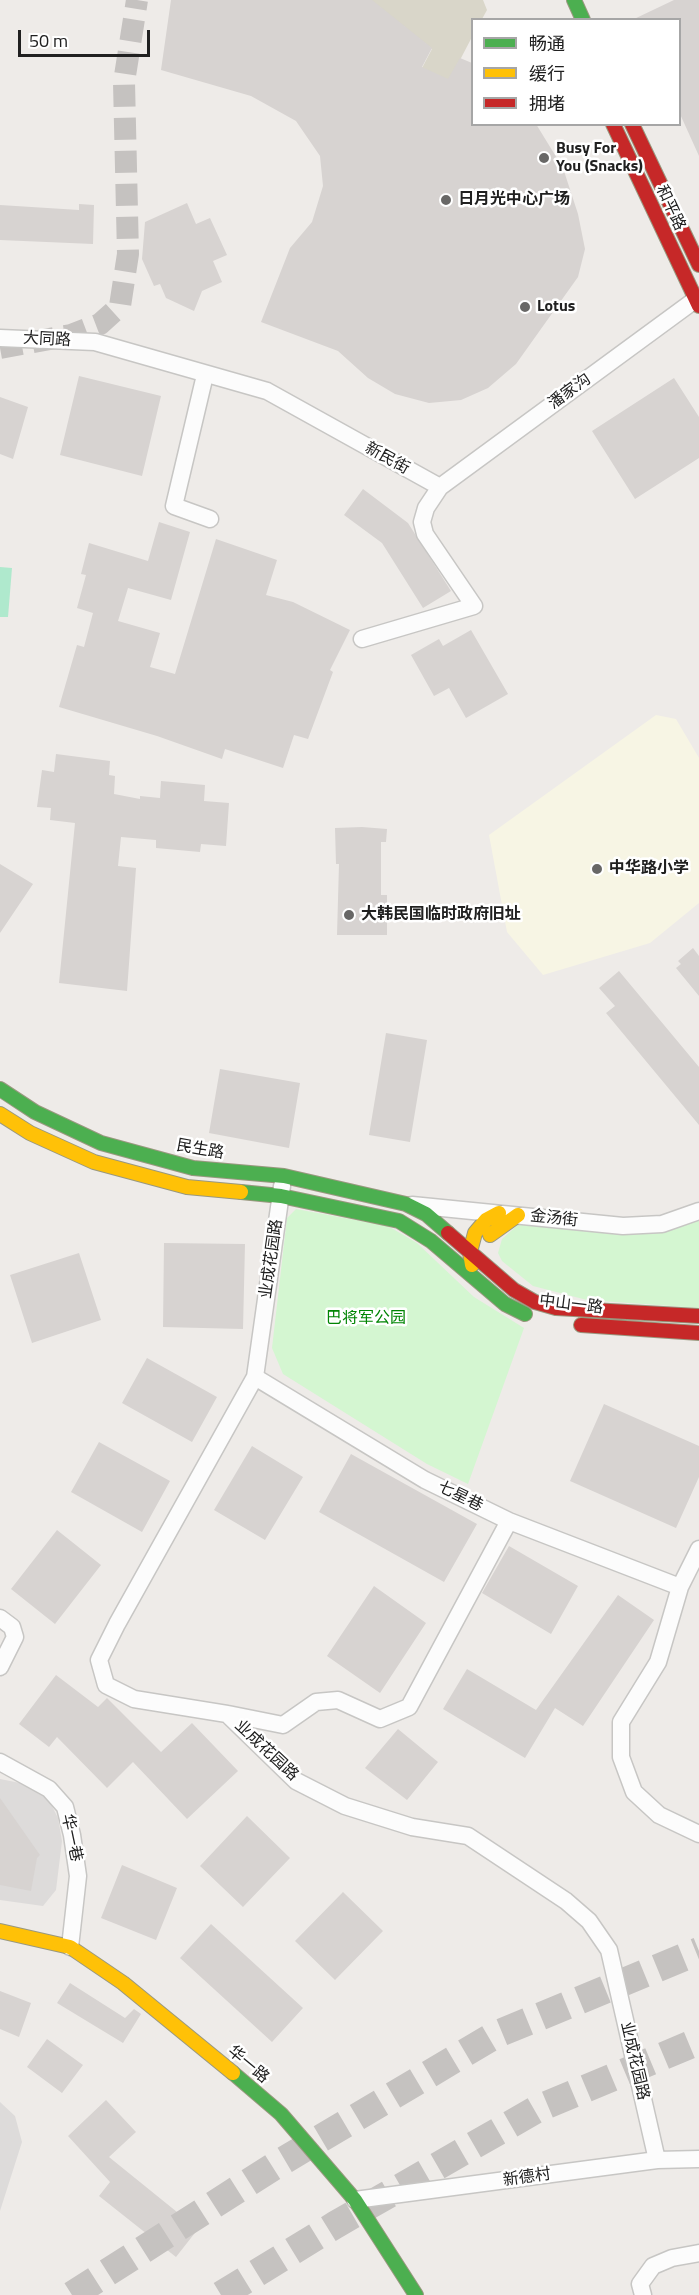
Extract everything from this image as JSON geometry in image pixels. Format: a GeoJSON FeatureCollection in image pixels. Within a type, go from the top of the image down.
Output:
{"type":"FeatureCollection","features":[{"type":"Feature","properties":{"kind":"main road"},"geometry":{"type":"LineString","coordinates":[[574,0],[582,18]]}},
{"type":"Feature","properties":{"kind":"main road","name":"和平路"},"geometry":{"type":"LineString","coordinates":[[614,126],[698,300]]}},
{"type":"Feature","properties":{"kind":"main road","name":"和平路"},"geometry":{"type":"LineString","coordinates":[[633,126],[699,265]]}},
{"type":"Feature","properties":{"kind":"main road","name":"民生路"},"geometry":{"type":"LineString","coordinates":[[0,1089],[35,1112],[102,1143],[193,1168],[284,1176],[406,1204]]}},
{"type":"Feature","properties":{"kind":"main road"},"geometry":{"type":"LineString","coordinates":[[0,1114],[30,1133],[94,1162],[187,1187],[281,1196]]}},
{"type":"Feature","properties":{"kind":"main road","name":"中山一路"},"geometry":{"type":"LineString","coordinates":[[281,1196],[399,1221],[431,1241],[505,1304],[538,1319]]}},
{"type":"Feature","properties":{"kind":"main road","name":"中山一路"},"geometry":{"type":"LineString","coordinates":[[406,1204],[426,1214],[494,1274],[514,1290],[535,1302],[556,1308],[699,1316]]}},
{"type":"Feature","properties":{"kind":"main road"},"geometry":{"type":"LineString","coordinates":[[483,1285],[475,1272],[470,1252],[475,1233],[486,1220],[498,1213]]}},
{"type":"Feature","properties":{"kind":"main road"},"geometry":{"type":"LineString","coordinates":[[494,1274],[485,1259],[484,1247],[488,1238],[505,1221],[518,1215]]}},
{"type":"Feature","properties":{"kind":"main road","name":"中山一路"},"geometry":{"type":"LineString","coordinates":[[566,1324],[699,1333]]}},
{"type":"Feature","properties":{"kind":"main road","name":"华一路"},"geometry":{"type":"LineString","coordinates":[[0,1931],[70,1947],[123,1983],[281,2114],[355,2200],[417,2295]]}},
{"type":"Feature","properties":{"kind":"street","name":"潘家沟"},"geometry":{"type":"LineString","coordinates":[[440,487],[698,300]]}},
{"type":"Feature","properties":{"kind":"street","name":"大同路"},"geometry":{"type":"LineString","coordinates":[[0,338],[95,342]]}},
{"type":"Feature","properties":{"kind":"street","name":"新民街"},"geometry":{"type":"LineString","coordinates":[[95,342],[267,392],[440,487]]}},
{"type":"Feature","properties":{"kind":"street"},"geometry":{"type":"LineString","coordinates":[[206,375],[174,506],[210,519]]}},
{"type":"Feature","properties":{"kind":"street"},"geometry":{"type":"LineString","coordinates":[[362,639],[474,606],[425,534],[422,522],[426,508],[440,487]]}},
{"type":"Feature","properties":{"kind":"street","name":"业成花园路"},"geometry":{"type":"LineString","coordinates":[[284,1176],[255,1377],[99,1660],[106,1685],[134,1699],[227,1714],[296,1781],[356,1810],[412,1827],[468,1836],[567,1901],[589,1921],[609,1950],[657,2160]]}},
{"type":"Feature","properties":{"kind":"street","name":"金汤街"},"geometry":{"type":"LineString","coordinates":[[406,1204],[644,1226],[662,1224],[699,1211]]}},
{"type":"Feature","properties":{"kind":"street","name":"七星巷"},"geometry":{"type":"LineString","coordinates":[[255,1377],[425,1480],[509,1521],[680,1587]]}},
{"type":"Feature","properties":{"kind":"street"},"geometry":{"type":"LineString","coordinates":[[227,1714],[283,1725],[316,1702],[338,1700],[380,1719],[409,1707],[509,1521]]}},
{"type":"Feature","properties":{"kind":"street"},"geometry":{"type":"LineString","coordinates":[[699,1549],[680,1587],[658,1662],[621,1722],[621,1757],[634,1792],[659,1815],[699,1834]]}},
{"type":"Feature","properties":{"kind":"street"},"geometry":{"type":"LineString","coordinates":[[0,1618],[12,1627],[15,1637],[0,1667]]}},
{"type":"Feature","properties":{"kind":"street","name":"华一巷"},"geometry":{"type":"LineString","coordinates":[[0,1762],[49,1789],[65,1808],[72,1835],[78,1876],[70,1947]]}},
{"type":"Feature","properties":{"kind":"street","name":"新德村"},"geometry":{"type":"LineString","coordinates":[[355,2200],[657,2160],[699,2159]]}},
{"type":"Feature","properties":{"kind":"street"},"geometry":{"type":"LineString","coordinates":[[643,2295],[640,2284],[653,2266],[672,2258],[699,2253]]}},
{"type":"Feature","properties":{"kind":"shaded area"},"geometry":{"type":"Polygon","coordinates":[[[370,0],[483,0],[487,10],[483,18],[471,18],[471,39],[449,81],[422,68],[432,49],[370,0]]]}},
{"type":"Feature","properties":{"kind":"shaded area","name":"中华路小学"},"geometry":{"type":"Polygon","coordinates":[[[656,715],[676,719],[699,758],[699,903],[650,943],[543,975],[507,932],[489,835],[656,715]]]}},
{"type":"Feature","properties":{"kind":"shaded area"},"geometry":{"type":"Polygon","coordinates":[[[0,1779],[25,1784],[48,1798],[58,1818],[62,1841],[56,1890],[43,1906],[0,1900],[0,1779]]]}},
{"type":"Feature","properties":{"kind":"shaded area"},"geometry":{"type":"Polygon","coordinates":[[[0,2102],[15,2116],[22,2142],[0,2211],[0,2102]]]}},
{"type":"Feature","properties":{"kind":"green space"},"geometry":{"type":"Polygon","coordinates":[[[0,567],[12,568],[8,617],[0,617],[0,567]]]}},
{"type":"Feature","properties":{"kind":"green space","name":"巴将军公园"},"geometry":{"type":"Polygon","coordinates":[[[296,1209],[388,1226],[417,1243],[474,1297],[524,1328],[468,1484],[427,1464],[283,1374],[272,1348],[287,1218],[296,1209]]]}},
{"type":"Feature","properties":{"kind":"green space"},"geometry":{"type":"Polygon","coordinates":[[[699,1218],[699,1308],[587,1300],[533,1286],[502,1261],[498,1253],[502,1239],[520,1223],[643,1234],[699,1218]]]}},
{"type":"Feature","properties":{"kind":"building","name":"日月光中心广场"},"geometry":{"type":"Polygon","coordinates":[[[171,0],[372,0],[432,48],[422,67],[448,79],[460,58],[471,63],[471,126],[537,126],[563,168],[578,214],[585,249],[578,277],[516,364],[488,388],[461,400],[429,403],[395,394],[368,378],[338,351],[261,322],[290,248],[312,222],[323,186],[320,156],[296,121],[251,96],[161,70],[171,0]]]}},
{"type":"Feature","properties":{"kind":"building"},"geometry":{"type":"Polygon","coordinates":[[[674,0],[699,0],[699,156],[681,116],[681,18],[636,18],[674,0]]]}},
{"type":"Feature","properties":{"kind":"building"},"geometry":{"type":"Polygon","coordinates":[[[187,203],[196,224],[210,218],[227,255],[213,261],[222,282],[202,291],[194,311],[166,298],[160,284],[154,286],[142,259],[145,222],[187,203]]]}},
{"type":"Feature","properties":{"kind":"building"},"geometry":{"type":"Polygon","coordinates":[[[79,204],[94,205],[93,244],[0,240],[0,205],[79,210],[79,204]]]}},
{"type":"Feature","properties":{"kind":"building"},"geometry":{"type":"Polygon","coordinates":[[[79,376],[161,396],[142,476],[60,455],[79,376]]]}},
{"type":"Feature","properties":{"kind":"building"},"geometry":{"type":"Polygon","coordinates":[[[674,378],[699,417],[699,458],[635,499],[592,431],[674,378]]]}},
{"type":"Feature","properties":{"kind":"building"},"geometry":{"type":"Polygon","coordinates":[[[0,397],[28,407],[13,459],[0,454],[0,397]]]}},
{"type":"Feature","properties":{"kind":"building"},"geometry":{"type":"Polygon","coordinates":[[[363,489],[408,523],[451,591],[423,608],[382,543],[344,515],[363,489]]]}},
{"type":"Feature","properties":{"kind":"building"},"geometry":{"type":"Polygon","coordinates":[[[159,522],[190,532],[171,600],[128,588],[118,621],[160,633],[150,667],[175,674],[216,539],[277,560],[266,595],[293,602],[350,630],[330,670],[333,672],[308,739],[294,735],[283,768],[225,749],[222,759],[157,736],[59,707],[77,645],[84,647],[93,613],[77,608],[86,575],[81,574],[89,543],[148,561],[159,522]]]}},
{"type":"Feature","properties":{"kind":"building"},"geometry":{"type":"Polygon","coordinates":[[[471,630],[508,694],[466,718],[449,688],[434,696],[411,655],[439,639],[443,646],[471,630]]]}},
{"type":"Feature","properties":{"kind":"building"},"geometry":{"type":"Polygon","coordinates":[[[56,754],[110,761],[109,775],[115,776],[114,794],[140,799],[140,796],[160,798],[161,781],[205,785],[204,801],[229,803],[226,846],[201,844],[200,852],[156,848],[156,840],[121,837],[118,866],[136,868],[127,991],[59,983],[75,823],[50,820],[51,808],[37,807],[42,770],[54,772],[56,754]]]}},
{"type":"Feature","properties":{"kind":"building"},"geometry":{"type":"Polygon","coordinates":[[[335,828],[387,829],[386,842],[381,842],[381,895],[387,895],[387,935],[337,935],[339,864],[336,864],[335,828]]]}},
{"type":"Feature","properties":{"kind":"building"},"geometry":{"type":"Polygon","coordinates":[[[0,864],[33,884],[0,933],[0,864]]]}},
{"type":"Feature","properties":{"kind":"building"},"geometry":{"type":"Polygon","coordinates":[[[693,948],[699,956],[699,996],[676,968],[681,964],[678,961],[693,948]]]}},
{"type":"Feature","properties":{"kind":"building"},"geometry":{"type":"Polygon","coordinates":[[[619,971],[699,1067],[699,1125],[606,1013],[615,1006],[599,988],[619,971]]]}},
{"type":"Feature","properties":{"kind":"building"},"geometry":{"type":"Polygon","coordinates":[[[386,1033],[427,1040],[410,1142],[369,1135],[386,1033]]]}},
{"type":"Feature","properties":{"kind":"building"},"geometry":{"type":"Polygon","coordinates":[[[220,1069],[300,1083],[289,1148],[209,1133],[220,1069]]]}},
{"type":"Feature","properties":{"kind":"building"},"geometry":{"type":"Polygon","coordinates":[[[164,1243],[245,1244],[243,1329],[163,1327],[164,1243]]]}},
{"type":"Feature","properties":{"kind":"building"},"geometry":{"type":"Polygon","coordinates":[[[79,1253],[101,1320],[32,1343],[10,1275],[79,1253]]]}},
{"type":"Feature","properties":{"kind":"building"},"geometry":{"type":"Polygon","coordinates":[[[147,1358],[217,1397],[192,1442],[122,1403],[147,1358]]]}},
{"type":"Feature","properties":{"kind":"building"},"geometry":{"type":"Polygon","coordinates":[[[604,1404],[699,1446],[699,1477],[676,1528],[570,1481],[604,1404]]]}},
{"type":"Feature","properties":{"kind":"building"},"geometry":{"type":"Polygon","coordinates":[[[99,1442],[170,1481],[142,1532],[71,1492],[99,1442]]]}},
{"type":"Feature","properties":{"kind":"building"},"geometry":{"type":"Polygon","coordinates":[[[252,1446],[303,1477],[265,1540],[214,1510],[252,1446]]]}},
{"type":"Feature","properties":{"kind":"building"},"geometry":{"type":"Polygon","coordinates":[[[351,1454],[477,1524],[444,1582],[319,1512],[351,1454]]]}},
{"type":"Feature","properties":{"kind":"building"},"geometry":{"type":"Polygon","coordinates":[[[57,1530],[101,1565],[55,1624],[11,1589],[57,1530]]]}},
{"type":"Feature","properties":{"kind":"building"},"geometry":{"type":"Polygon","coordinates":[[[509,1546],[578,1586],[551,1634],[482,1593],[509,1546]]]}},
{"type":"Feature","properties":{"kind":"building"},"geometry":{"type":"Polygon","coordinates":[[[374,1586],[426,1623],[380,1693],[327,1656],[374,1586]]]}},
{"type":"Feature","properties":{"kind":"building"},"geometry":{"type":"Polygon","coordinates":[[[618,1595],[654,1620],[583,1726],[555,1708],[525,1758],[443,1709],[467,1669],[536,1710],[618,1595]]]}},
{"type":"Feature","properties":{"kind":"building"},"geometry":{"type":"Polygon","coordinates":[[[56,1675],[98,1707],[107,1698],[161,1752],[192,1723],[238,1771],[187,1819],[133,1762],[107,1788],[57,1737],[49,1747],[19,1724],[56,1675]]]}},
{"type":"Feature","properties":{"kind":"building"},"geometry":{"type":"Polygon","coordinates":[[[398,1729],[438,1762],[407,1800],[365,1768],[398,1729]]]}},
{"type":"Feature","properties":{"kind":"building"},"geometry":{"type":"Polygon","coordinates":[[[0,1798],[40,1855],[37,1858],[31,1891],[0,1885],[0,1798]]]}},
{"type":"Feature","properties":{"kind":"building"},"geometry":{"type":"Polygon","coordinates":[[[247,1816],[290,1858],[243,1907],[200,1866],[247,1816]]]}},
{"type":"Feature","properties":{"kind":"building"},"geometry":{"type":"Polygon","coordinates":[[[122,1865],[177,1888],[156,1940],[101,1918],[122,1865]]]}},
{"type":"Feature","properties":{"kind":"building"},"geometry":{"type":"Polygon","coordinates":[[[343,1892],[383,1931],[335,1980],[295,1941],[343,1892]]]}},
{"type":"Feature","properties":{"kind":"building"},"geometry":{"type":"Polygon","coordinates":[[[211,1924],[303,2008],[272,2042],[180,1958],[211,1924]]]}},
{"type":"Feature","properties":{"kind":"building"},"geometry":{"type":"Polygon","coordinates":[[[70,1983],[125,2018],[134,2009],[141,2014],[123,2043],[57,2003],[70,1983]]]}},
{"type":"Feature","properties":{"kind":"building"},"geometry":{"type":"Polygon","coordinates":[[[0,1991],[31,2003],[19,2037],[0,2029],[0,1991]]]}},
{"type":"Feature","properties":{"kind":"building"},"geometry":{"type":"Polygon","coordinates":[[[47,2039],[83,2065],[62,2093],[27,2067],[47,2039]]]}},
{"type":"Feature","properties":{"kind":"building"},"geometry":{"type":"Polygon","coordinates":[[[106,2100],[136,2132],[109,2157],[198,2229],[176,2257],[99,2196],[110,2182],[68,2136],[106,2100]]]}},
{"type":"Feature","properties":{"kind":"tunnel"},"geometry":{"type":"LineString","coordinates":[[0,348],[71,335],[100,324],[120,306],[128,254],[124,82],[137,0]]}},
{"type":"Feature","properties":{"kind":"tunnel"},"geometry":{"type":"LineString","coordinates":[[72,2295],[276,2165],[495,2035],[699,1951]]}},
{"type":"Feature","properties":{"kind":"tunnel"},"geometry":{"type":"LineString","coordinates":[[221,2295],[335,2225],[537,2109],[699,2041]]}},
{"type":"Feature","properties":{"kind":"traffic: fast"},"geometry":{"type":"LineString","coordinates":[[574,0],[582,18]]}},
{"type":"Feature","properties":{"kind":"traffic: fast"},"geometry":{"type":"LineString","coordinates":[[0,1089],[35,1112],[101,1143],[193,1168],[284,1176],[406,1204],[426,1214],[448,1233]]}},
{"type":"Feature","properties":{"kind":"traffic: fast"},"geometry":{"type":"LineString","coordinates":[[241,1192],[281,1196],[399,1221],[431,1241],[505,1304],[525,1314]]}},
{"type":"Feature","properties":{"kind":"traffic: fast"},"geometry":{"type":"LineString","coordinates":[[233,2073],[281,2114],[355,2200],[416,2295]]}},
{"type":"Feature","properties":{"kind":"traffic: slow"},"geometry":{"type":"LineString","coordinates":[[0,1114],[30,1133],[94,1162],[187,1187],[241,1192]]}},
{"type":"Feature","properties":{"kind":"traffic: slow"},"geometry":{"type":"LineString","coordinates":[[472,1265],[470,1252],[475,1233],[486,1220],[499,1213]]}},
{"type":"Feature","properties":{"kind":"traffic: slow"},"geometry":{"type":"LineString","coordinates":[[490,1235],[518,1215]]}},
{"type":"Feature","properties":{"kind":"traffic: slow"},"geometry":{"type":"LineString","coordinates":[[0,1931],[70,1947],[123,1983],[233,2073]]}},
{"type":"Feature","properties":{"kind":"traffic: jam"},"geometry":{"type":"LineString","coordinates":[[614,126],[699,306]]}},
{"type":"Feature","properties":{"kind":"traffic: jam"},"geometry":{"type":"LineString","coordinates":[[633,126],[699,265]]}},
{"type":"Feature","properties":{"kind":"traffic: jam"},"geometry":{"type":"LineString","coordinates":[[448,1233],[514,1290],[535,1302],[556,1308],[699,1316]]}},
{"type":"Feature","properties":{"kind":"traffic: jam"},"geometry":{"type":"LineString","coordinates":[[581,1325],[699,1333]]}},
{"type":"Feature","properties":{"kind":"place","name":"Busy For You (Snacks)"},"geometry":{"type":"Point","coordinates":[544,158]}},
{"type":"Feature","properties":{"kind":"place","name":"日月光中心广场"},"geometry":{"type":"Point","coordinates":[446,200]}},
{"type":"Feature","properties":{"kind":"place","name":"Lotus"},"geometry":{"type":"Point","coordinates":[525,307]}},
{"type":"Feature","properties":{"kind":"place","name":"中华路小学"},"geometry":{"type":"Point","coordinates":[597,869]}},
{"type":"Feature","properties":{"kind":"place","name":"大韩民国临时政府旧址"},"geometry":{"type":"Point","coordinates":[349,915]}}]}
